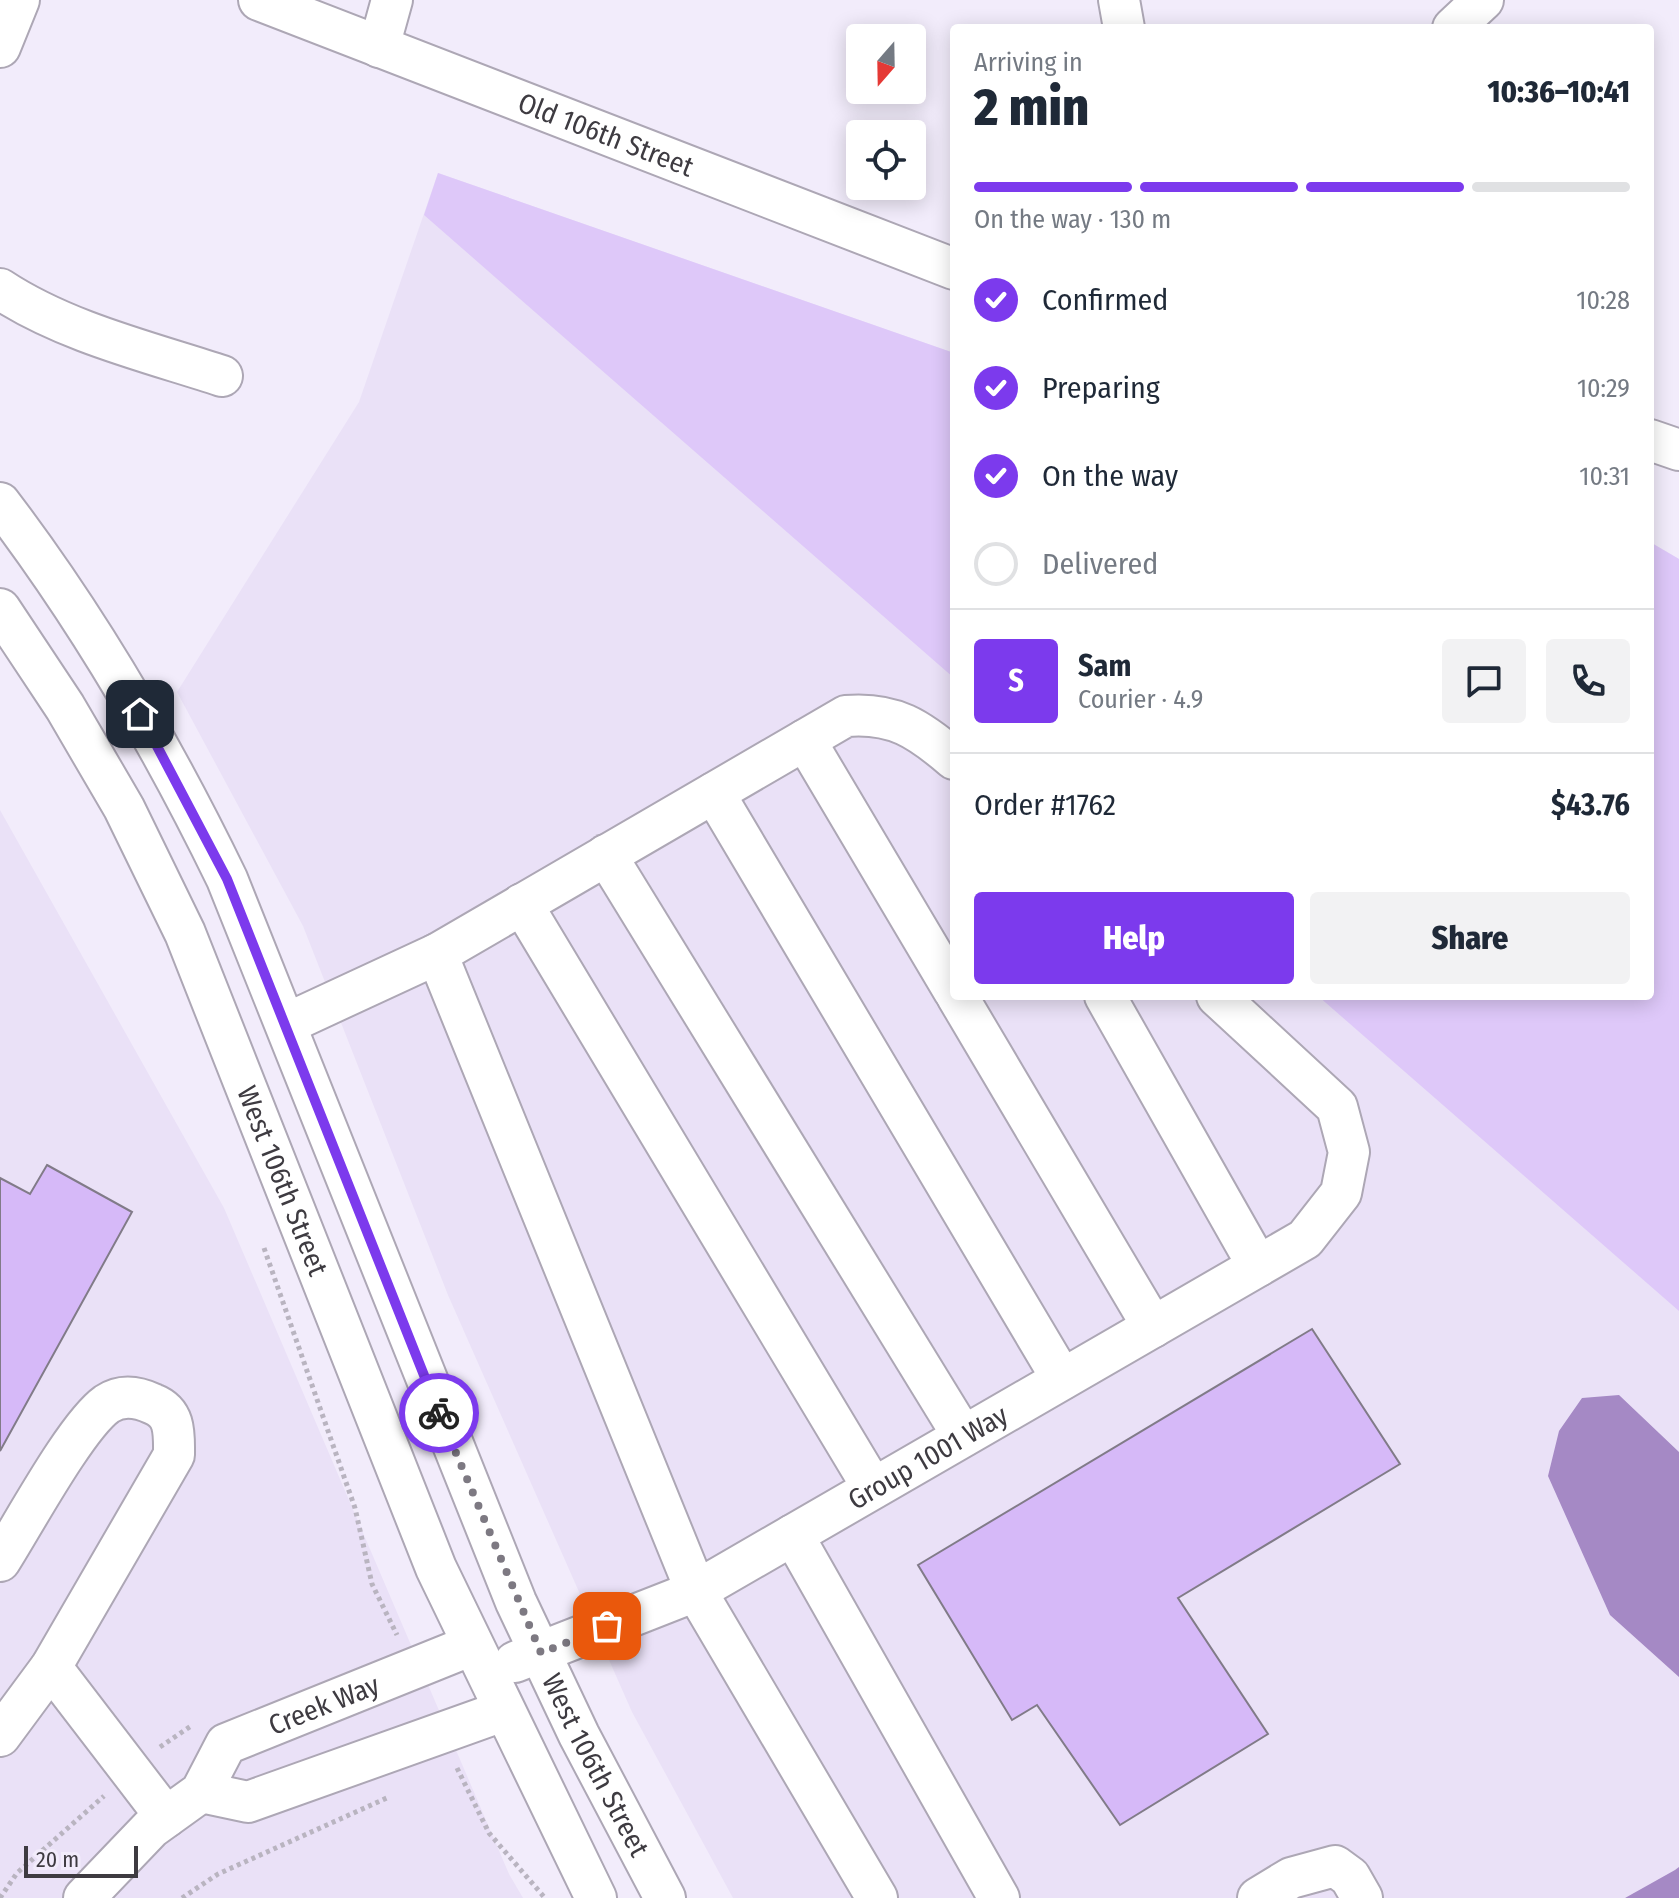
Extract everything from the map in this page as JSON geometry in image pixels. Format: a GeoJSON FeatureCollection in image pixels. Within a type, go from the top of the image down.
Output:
{"type":"FeatureCollection","features":[{"type":"Feature","properties":{"kind":"street"},"geometry":{"type":"LineString","coordinates":[[0,47],[19,0]]}},
{"type":"Feature","properties":{"kind":"street","name":"Old 106th Street"},"geometry":{"type":"LineString","coordinates":[[259,0],[950,267]]}},
{"type":"Feature","properties":{"kind":"street"},"geometry":{"type":"LineString","coordinates":[[379,47],[392,0]]}},
{"type":"Feature","properties":{"kind":"street"},"geometry":{"type":"LineString","coordinates":[[1119,0],[1123,24]]}},
{"type":"Feature","properties":{"kind":"street"},"geometry":{"type":"LineString","coordinates":[[1457,24],[1483,0]]}},
{"type":"Feature","properties":{"kind":"street"},"geometry":{"type":"LineString","coordinates":[[0,289],[17,301],[100,336],[222,376]]}},
{"type":"Feature","properties":{"kind":"street"},"geometry":{"type":"LineString","coordinates":[[1654,441],[1679,450]]}},
{"type":"Feature","properties":{"kind":"street","name":"West 106th Street"},"geometry":{"type":"LineString","coordinates":[[0,503],[50,569],[101,647],[168,764],[227,879],[474,1502],[579,1735],[665,1898]]}},
{"type":"Feature","properties":{"kind":"street","name":"West 106th Street"},"geometry":{"type":"LineString","coordinates":[[0,609],[65,707],[124,808],[185,933],[397,1475],[478,1659],[596,1898]]}},
{"type":"Feature","properties":{"kind":"street"},"geometry":{"type":"LineString","coordinates":[[286,1024],[437,954],[846,716],[876,713],[922,732],[950,756]]}},
{"type":"Feature","properties":{"kind":"street"},"geometry":{"type":"LineString","coordinates":[[805,740],[950,986]]}},
{"type":"Feature","properties":{"kind":"street"},"geometry":{"type":"LineString","coordinates":[[714,793],[1062,1379]]}},
{"type":"Feature","properties":{"kind":"street"},"geometry":{"type":"LineString","coordinates":[[606,855],[963,1436]]}},
{"type":"Feature","properties":{"kind":"street"},"geometry":{"type":"LineString","coordinates":[[522,904],[873,1488]]}},
{"type":"Feature","properties":{"kind":"street"},"geometry":{"type":"LineString","coordinates":[[437,954],[696,1591],[877,1898]]}},
{"type":"Feature","properties":{"kind":"street"},"geometry":{"type":"LineString","coordinates":[[959,1000],[1153,1327]]}},
{"type":"Feature","properties":{"kind":"street"},"geometry":{"type":"LineString","coordinates":[[1107,1000],[1258,1266]]}},
{"type":"Feature","properties":{"kind":"street","name":"Group 1001 Way"},"geometry":{"type":"LineString","coordinates":[[478,1659],[541,1653],[696,1591],[1305,1239],[1341,1193],[1349,1152],[1337,1107],[1221,1000]]}},
{"type":"Feature","properties":{"kind":"street"},"geometry":{"type":"LineString","coordinates":[[0,1561],[83,1430],[108,1404],[134,1396],[161,1407],[174,1425],[174,1455],[51,1667],[0,1736]]}},
{"type":"Feature","properties":{"kind":"street"},"geometry":{"type":"LineString","coordinates":[[793,1535],[999,1898]]}},
{"type":"Feature","properties":{"kind":"street","name":"Creek Way"},"geometry":{"type":"LineString","coordinates":[[84,1898],[151,1828],[201,1792],[226,1744],[478,1659]]}},
{"type":"Feature","properties":{"kind":"street"},"geometry":{"type":"LineString","coordinates":[[51,1667],[166,1817]]}},
{"type":"Feature","properties":{"kind":"street"},"geometry":{"type":"LineString","coordinates":[[201,1792],[248,1802],[503,1711]]}},
{"type":"Feature","properties":{"kind":"street"},"geometry":{"type":"LineString","coordinates":[[1258,1898],[1291,1878],[1335,1866],[1350,1877],[1362,1898]]}},
{"type":"Feature","properties":{"kind":"path"},"geometry":{"type":"LineString","coordinates":[[260,1237],[355,1508],[372,1584],[394,1630]]}},
{"type":"Feature","properties":{"kind":"path"},"geometry":{"type":"LineString","coordinates":[[442,1773],[456,1766],[489,1833],[545,1898]]}},
{"type":"Feature","properties":{"kind":"path"},"geometry":{"type":"LineString","coordinates":[[182,1898],[218,1874],[400,1792]]}},
{"type":"Feature","properties":{"kind":"shaded area"},"geometry":{"type":"Polygon","coordinates":[[[438,173],[950,352],[950,1000],[1654,1000],[1654,544],[1679,559],[1679,1898],[733,1898],[632,1712],[448,1295],[303,926],[177,692],[359,402],[438,173]]]}},
{"type":"Feature","properties":{"kind":"shaded area"},"geometry":{"type":"Polygon","coordinates":[[[438,173],[950,352],[950,675],[424,215],[438,173]]]}},
{"type":"Feature","properties":{"kind":"shaded area"},"geometry":{"type":"Polygon","coordinates":[[[1654,544],[1679,559],[1679,1311],[1323,1000],[1654,1000],[1654,544]]]}},
{"type":"Feature","properties":{"kind":"shaded area"},"geometry":{"type":"Polygon","coordinates":[[[0,810],[224,1208],[509,1874],[523,1898],[0,1898],[0,810]]]}},
{"type":"Feature","properties":{"kind":"shaded area"},"geometry":{"type":"Polygon","coordinates":[[[1619,1395],[1679,1452],[1679,1677],[1610,1615],[1548,1476],[1559,1431],[1582,1398],[1619,1395]]]}},
{"type":"Feature","properties":{"kind":"shaded area"},"geometry":{"type":"Polygon","coordinates":[[[1679,1867],[1679,1898],[1625,1898],[1675,1870],[1679,1867]]]}},
{"type":"Feature","properties":{"kind":"building"},"geometry":{"type":"Polygon","coordinates":[[[47,1165],[132,1212],[0,1451],[0,1178],[30,1194],[47,1165]]]}},
{"type":"Feature","properties":{"kind":"building"},"geometry":{"type":"Polygon","coordinates":[[[1312,1329],[1400,1464],[1178,1598],[1268,1734],[1120,1825],[1037,1705],[1012,1720],[918,1565],[1312,1329]]]}},
{"type":"Feature","properties":{"kind":"way so far"},"geometry":{"type":"LineString","coordinates":[[439,1413],[484,1527],[541,1653],[607,1626]]}},
{"type":"Feature","properties":{"kind":"route"},"geometry":{"type":"LineString","coordinates":[[140,714],[227,879],[439,1413]]}}]}
